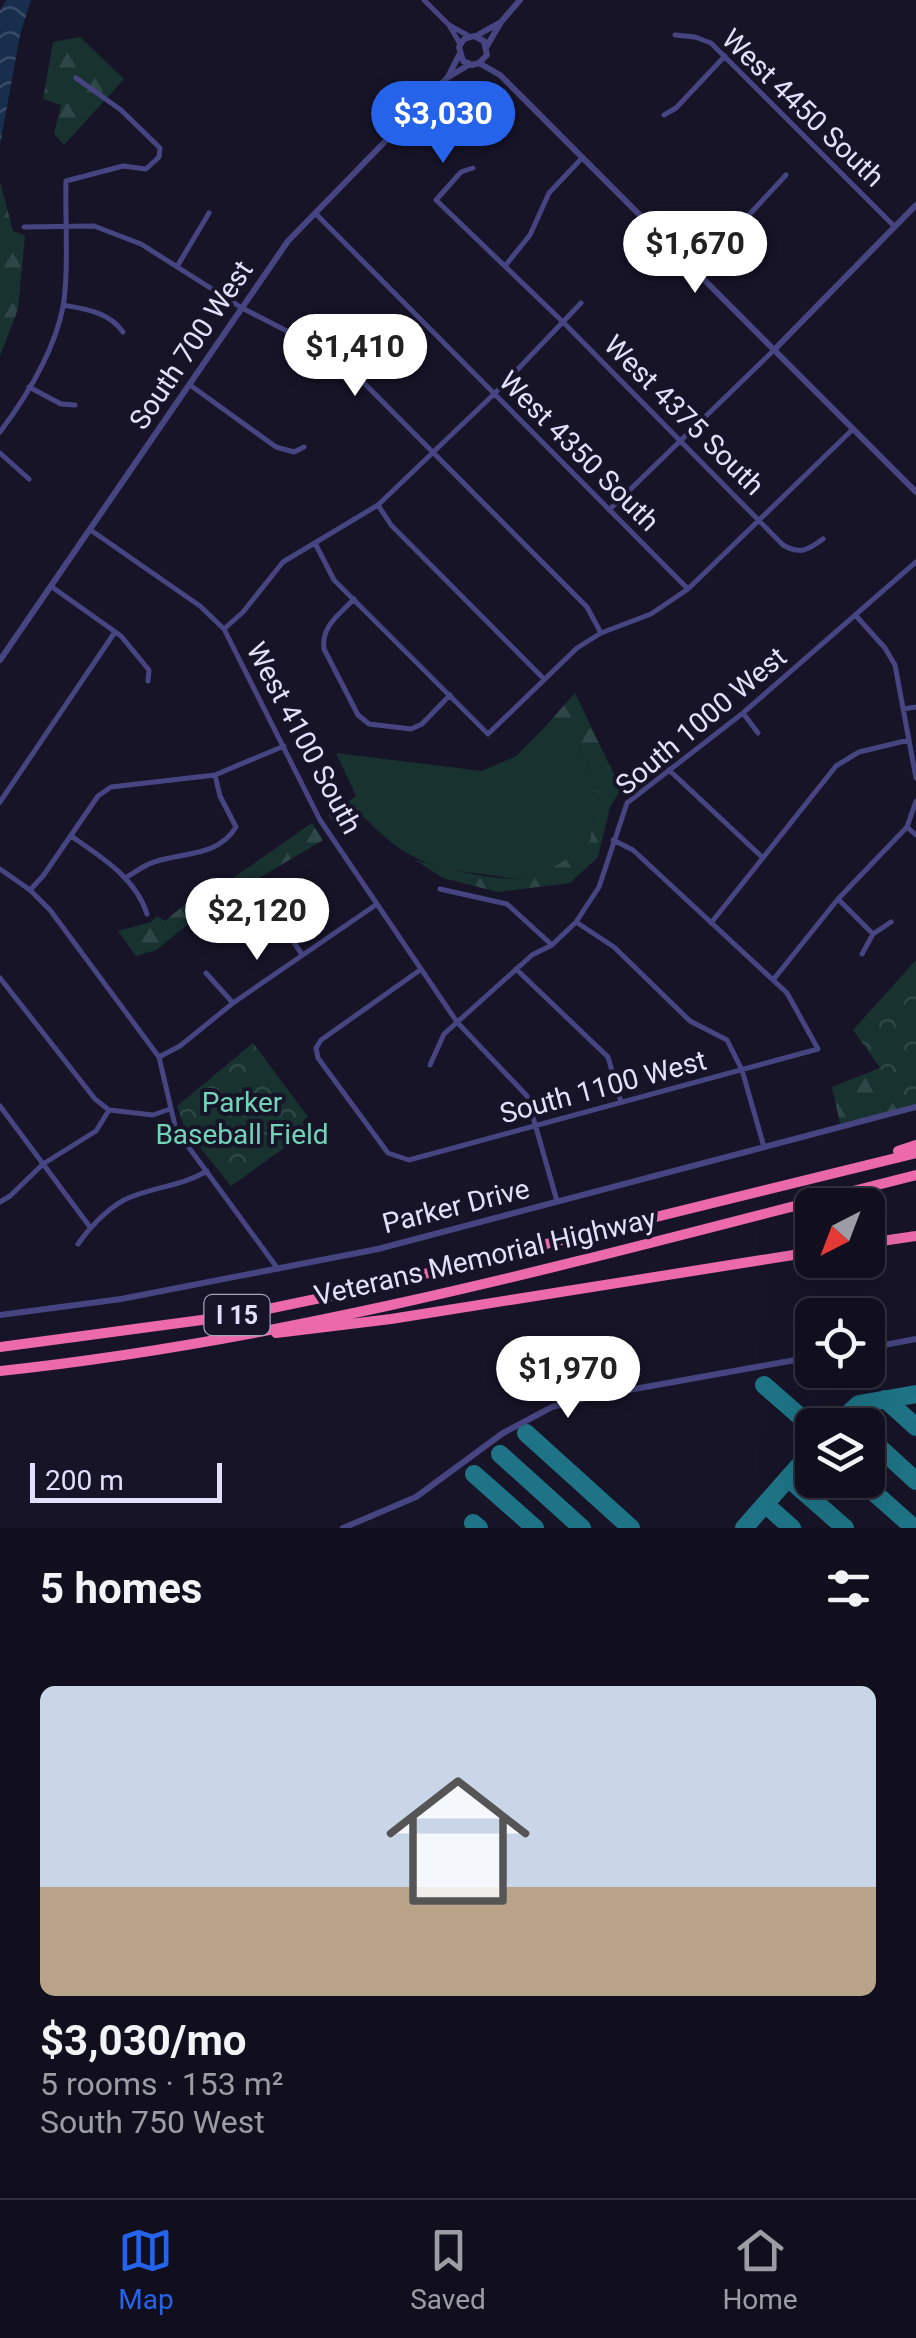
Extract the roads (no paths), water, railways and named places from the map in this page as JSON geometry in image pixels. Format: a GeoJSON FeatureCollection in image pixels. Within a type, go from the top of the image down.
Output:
{"type":"FeatureCollection","features":[{"type":"Feature","properties":{"kind":"highway"},"geometry":{"type":"LineString","coordinates":[[787,1185],[916,1145]]}},
{"type":"Feature","properties":{"kind":"highway","name":"Veterans Memorial Highway"},"geometry":{"type":"LineString","coordinates":[[0,1347],[239,1315],[359,1290],[916,1153]]}},
{"type":"Feature","properties":{"kind":"highway","name":"Veterans Memorial Highway"},"geometry":{"type":"LineString","coordinates":[[0,1370],[133,1354],[250,1334],[476,1286],[916,1175]]}},
{"type":"Feature","properties":{"kind":"highway"},"geometry":{"type":"LineString","coordinates":[[885,1241],[916,1236]]}},
{"type":"Feature","properties":{"kind":"highway"},"geometry":{"type":"LineString","coordinates":[[250,1334],[299,1333],[795,1255]]}},
{"type":"Feature","properties":{"kind":"street"},"geometry":{"type":"LineString","coordinates":[[424,0],[449,26],[460,44],[459,54],[470,64],[479,63],[500,74]]}},
{"type":"Feature","properties":{"kind":"street"},"geometry":{"type":"LineString","coordinates":[[479,63],[500,22],[520,0]]}},
{"type":"Feature","properties":{"kind":"street"},"geometry":{"type":"LineString","coordinates":[[460,44],[500,22]]}},
{"type":"Feature","properties":{"kind":"street"},"geometry":{"type":"LineString","coordinates":[[449,26],[472,36],[487,49],[500,74],[916,492]]}},
{"type":"Feature","properties":{"kind":"street","name":"West 4450 South"},"geometry":{"type":"LineString","coordinates":[[675,35],[705,39],[725,56],[894,227]]}},
{"type":"Feature","properties":{"kind":"street","name":"South 700 West"},"geometry":{"type":"LineString","coordinates":[[447,78],[459,54]]}},
{"type":"Feature","properties":{"kind":"street"},"geometry":{"type":"LineString","coordinates":[[664,115],[676,108],[725,56]]}},
{"type":"Feature","properties":{"kind":"street","name":"South 700 West"},"geometry":{"type":"LineString","coordinates":[[0,660],[288,241],[447,78],[470,64]]}},
{"type":"Feature","properties":{"kind":"street"},"geometry":{"type":"LineString","coordinates":[[0,432],[51,344],[63,306],[66,181],[112,168],[146,169],[160,158],[160,148],[150,136],[76,78]]}},
{"type":"Feature","properties":{"kind":"street"},"geometry":{"type":"LineString","coordinates":[[505,266],[530,236],[549,194],[582,158]]}},
{"type":"Feature","properties":{"kind":"street","name":"West 4375 South"},"geometry":{"type":"LineString","coordinates":[[474,168],[461,172],[436,200],[795,552],[808,550],[824,539]]}},
{"type":"Feature","properties":{"kind":"street"},"geometry":{"type":"LineString","coordinates":[[696,272],[786,175]]}},
{"type":"Feature","properties":{"kind":"street"},"geometry":{"type":"LineString","coordinates":[[609,510],[916,205]]}},
{"type":"Feature","properties":{"kind":"street"},"geometry":{"type":"LineString","coordinates":[[178,264],[209,213]]}},
{"type":"Feature","properties":{"kind":"street","name":"West 4350 South"},"geometry":{"type":"LineString","coordinates":[[315,213],[688,589]]}},
{"type":"Feature","properties":{"kind":"street"},"geometry":{"type":"LineString","coordinates":[[24,227],[94,226],[141,244],[242,308],[342,362],[587,607],[601,633]]}},
{"type":"Feature","properties":{"kind":"street"},"geometry":{"type":"LineString","coordinates":[[224,629],[243,612],[283,562],[378,504],[494,394],[581,304]]}},
{"type":"Feature","properties":{"kind":"street"},"geometry":{"type":"LineString","coordinates":[[63,306],[90,309],[115,321],[123,332]]}},
{"type":"Feature","properties":{"kind":"street"},"geometry":{"type":"LineString","coordinates":[[190,385],[276,447],[294,452],[304,446]]}},
{"type":"Feature","properties":{"kind":"street"},"geometry":{"type":"LineString","coordinates":[[29,387],[61,404],[74,404]]}},
{"type":"Feature","properties":{"kind":"street"},"geometry":{"type":"LineString","coordinates":[[315,543],[334,580],[488,734],[577,648],[601,633],[652,614],[688,589],[853,429]]}},
{"type":"Feature","properties":{"kind":"street"},"geometry":{"type":"LineString","coordinates":[[0,453],[30,480]]}},
{"type":"Feature","properties":{"kind":"street"},"geometry":{"type":"LineString","coordinates":[[378,504],[390,525],[544,679]]}},
{"type":"Feature","properties":{"kind":"street","name":"West 4100 South"},"geometry":{"type":"LineString","coordinates":[[92,531],[200,606],[224,629],[320,820],[457,1022],[527,1096],[558,1204]]}},
{"type":"Feature","properties":{"kind":"street","name":"South 1000 West"},"geometry":{"type":"LineString","coordinates":[[430,1065],[438,1043],[457,1022],[532,955],[552,946],[576,922],[599,887],[627,803],[743,713],[916,562]]}},
{"type":"Feature","properties":{"kind":"street"},"geometry":{"type":"LineString","coordinates":[[52,587],[115,632],[150,670],[148,681]]}},
{"type":"Feature","properties":{"kind":"street"},"geometry":{"type":"LineString","coordinates":[[354,600],[322,637],[324,649],[358,715],[369,724],[411,729],[422,724],[450,695]]}},
{"type":"Feature","properties":{"kind":"street"},"geometry":{"type":"LineString","coordinates":[[857,616],[895,665],[916,778]]}},
{"type":"Feature","properties":{"kind":"street"},"geometry":{"type":"LineString","coordinates":[[0,802],[115,632]]}},
{"type":"Feature","properties":{"kind":"street"},"geometry":{"type":"LineString","coordinates":[[903,710],[916,707]]}},
{"type":"Feature","properties":{"kind":"street"},"geometry":{"type":"LineString","coordinates":[[743,713],[758,733]]}},
{"type":"Feature","properties":{"kind":"street"},"geometry":{"type":"LineString","coordinates":[[711,923],[836,766],[859,752],[909,740]]}},
{"type":"Feature","properties":{"kind":"street"},"geometry":{"type":"LineString","coordinates":[[30,890],[44,876],[98,796],[111,787],[216,775],[284,746]]}},
{"type":"Feature","properties":{"kind":"street"},"geometry":{"type":"LineString","coordinates":[[669,770],[763,858]]}},
{"type":"Feature","properties":{"kind":"street"},"geometry":{"type":"LineString","coordinates":[[125,878],[152,862],[210,850],[230,836],[236,827],[220,796],[216,775]]}},
{"type":"Feature","properties":{"kind":"street"},"geometry":{"type":"LineString","coordinates":[[612,840],[633,850],[773,980],[838,899],[906,827],[916,800]]}},
{"type":"Feature","properties":{"kind":"street"},"geometry":{"type":"LineString","coordinates":[[906,827],[916,835]]}},
{"type":"Feature","properties":{"kind":"street"},"geometry":{"type":"LineString","coordinates":[[70,836],[112,864],[144,904],[146,914]]}},
{"type":"Feature","properties":{"kind":"street"},"geometry":{"type":"LineString","coordinates":[[0,869],[50,910],[158,1057],[176,1130],[278,1270]]}},
{"type":"Feature","properties":{"kind":"street"},"geometry":{"type":"LineString","coordinates":[[440,888],[507,904],[552,946]]}},
{"type":"Feature","properties":{"kind":"street"},"geometry":{"type":"LineString","coordinates":[[838,899],[872,934]]}},
{"type":"Feature","properties":{"kind":"street"},"geometry":{"type":"LineString","coordinates":[[158,1057],[180,1046],[233,1003],[377,904]]}},
{"type":"Feature","properties":{"kind":"street"},"geometry":{"type":"LineString","coordinates":[[278,919],[301,954]]}},
{"type":"Feature","properties":{"kind":"street"},"geometry":{"type":"LineString","coordinates":[[576,922],[614,947],[690,1021],[727,1040],[742,1070],[764,1148]]}},
{"type":"Feature","properties":{"kind":"street"},"geometry":{"type":"LineString","coordinates":[[862,954],[872,934],[890,922]]}},
{"type":"Feature","properties":{"kind":"street"},"geometry":{"type":"LineString","coordinates":[[516,969],[608,1057],[621,1102]]}},
{"type":"Feature","properties":{"kind":"street","name":"South 1100 West"},"geometry":{"type":"LineString","coordinates":[[420,970],[321,1040],[316,1048],[318,1058],[388,1154],[409,1160],[818,1049],[813,1034],[787,994],[773,980]]}},
{"type":"Feature","properties":{"kind":"street"},"geometry":{"type":"LineString","coordinates":[[206,973],[233,1003]]}},
{"type":"Feature","properties":{"kind":"street"},"geometry":{"type":"LineString","coordinates":[[0,978],[94,1099],[109,1110],[136,1115],[170,1109]]}},
{"type":"Feature","properties":{"kind":"street"},"geometry":{"type":"LineString","coordinates":[[0,1106],[90,1227]]}},
{"type":"Feature","properties":{"kind":"street","name":"Parker Drive"},"geometry":{"type":"LineString","coordinates":[[0,1315],[120,1298],[378,1249],[916,1107]]}},
{"type":"Feature","properties":{"kind":"street"},"geometry":{"type":"LineString","coordinates":[[0,1202],[43,1164],[96,1131],[109,1110]]}},
{"type":"Feature","properties":{"kind":"street"},"geometry":{"type":"LineString","coordinates":[[78,1244],[90,1227],[124,1200],[188,1182],[207,1171]]}},
{"type":"Feature","properties":{"kind":"street"},"geometry":{"type":"LineString","coordinates":[[885,1345],[916,1340]]}},
{"type":"Feature","properties":{"kind":"street"},"geometry":{"type":"LineString","coordinates":[[344,1528],[416,1498],[503,1433],[552,1407],[795,1360]]}},
{"type":"Feature","properties":{"kind":"water"},"geometry":{"type":"Polygon","coordinates":[[[6,0],[31,0],[20,35],[0,145],[0,10],[6,0]]]}},
{"type":"Feature","properties":{"kind":"park label","name":"Parker Baseball Field"},"geometry":{"type":"Point","coordinates":[242,1118]}}]}
